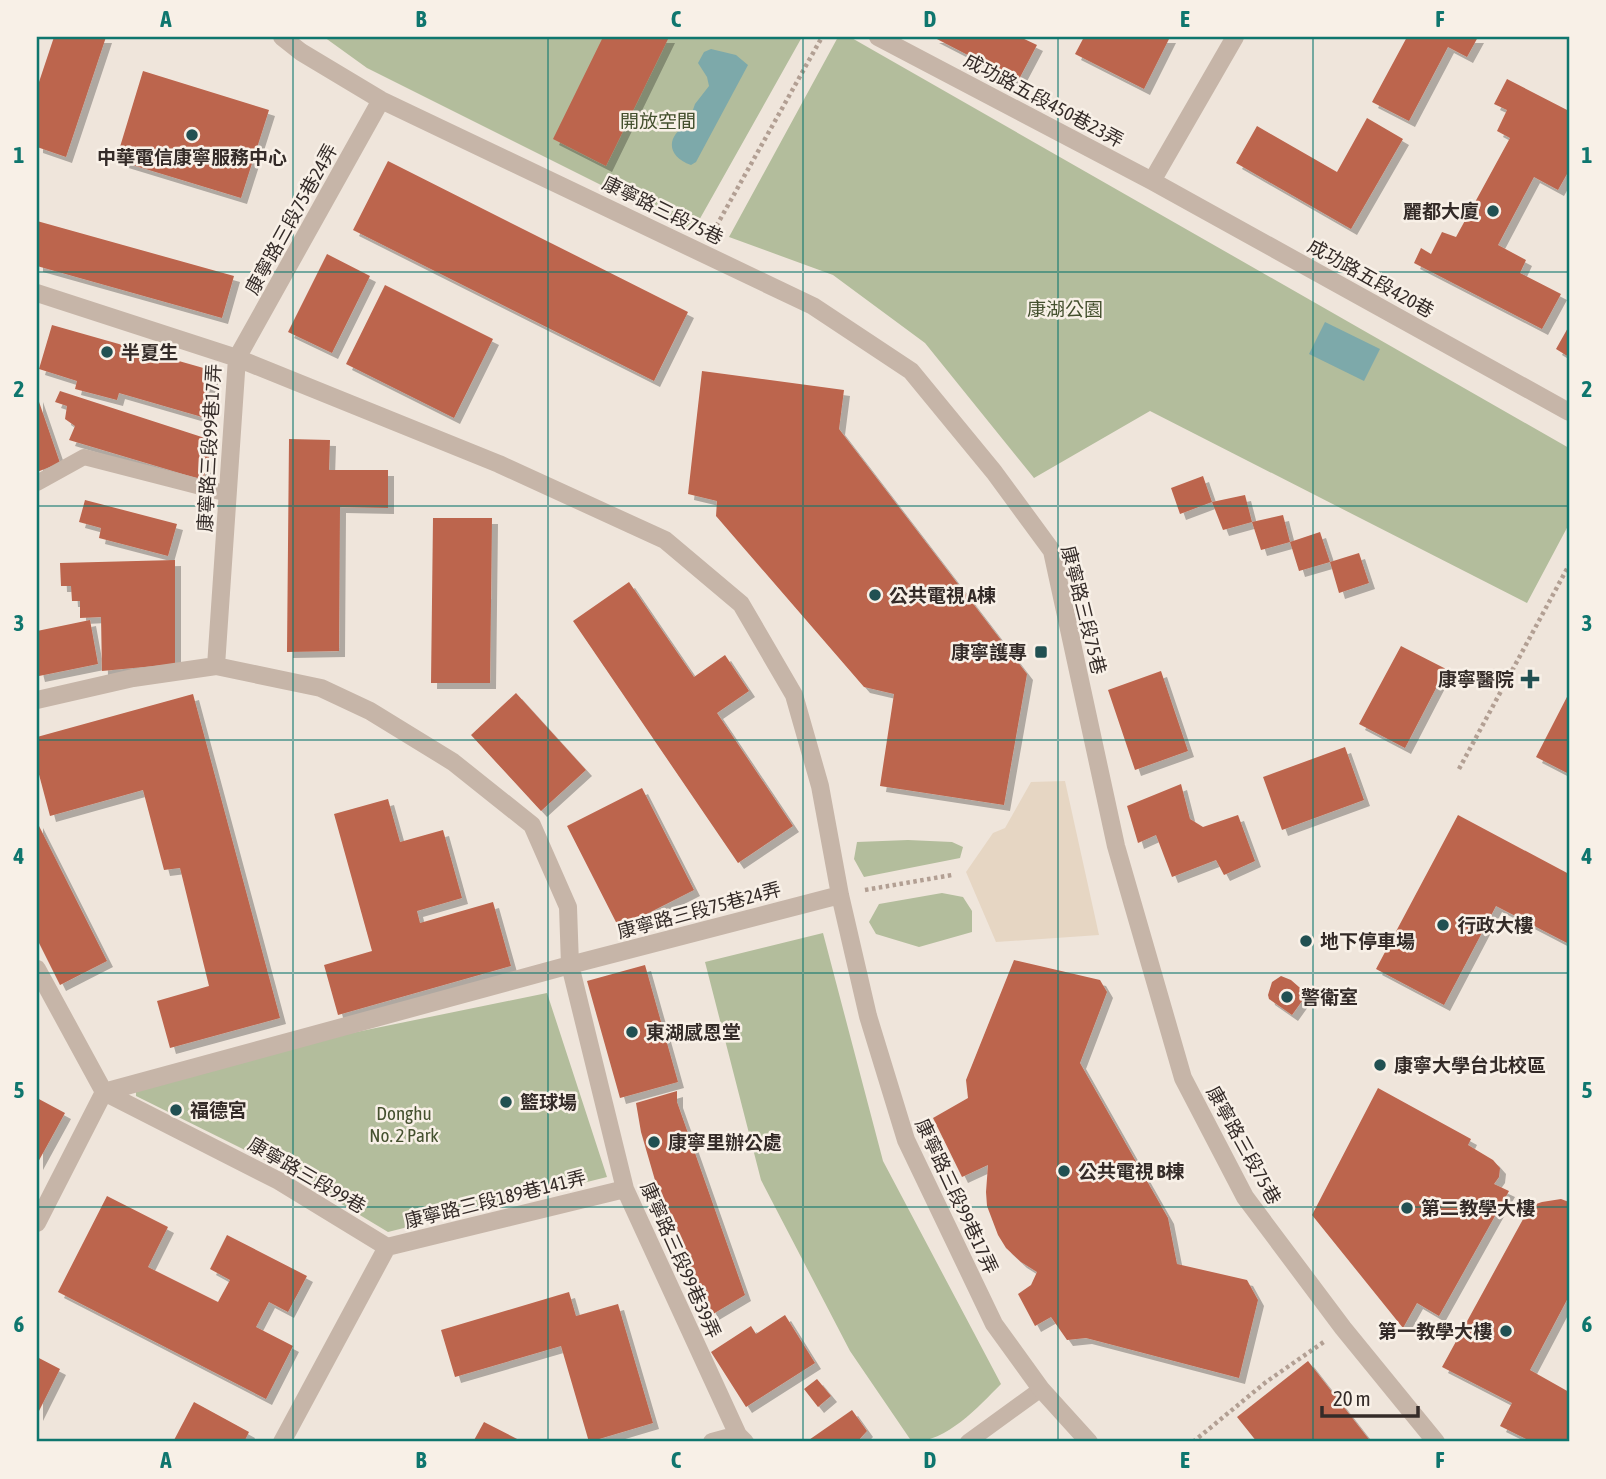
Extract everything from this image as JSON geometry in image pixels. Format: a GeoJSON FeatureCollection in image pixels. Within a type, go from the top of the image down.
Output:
{"type":"FeatureCollection","features":[{"type":"Feature","properties":{"kind":"street","name":"康寧路三段75巷"},"geometry":{"type":"LineString","coordinates":[[282,37],[301,52],[381,100],[813,306],[911,371],[994,472],[1052,551],[1116,846],[1183,1078],[1245,1197],[1343,1328],[1436,1442]]}},
{"type":"Feature","properties":{"kind":"street","name":"成功路五段450巷23弄"},"geometry":{"type":"LineString","coordinates":[[878,37],[1152,181]]}},
{"type":"Feature","properties":{"kind":"street"},"geometry":{"type":"LineString","coordinates":[[1152,181],[1235,37]]}},
{"type":"Feature","properties":{"kind":"street","name":"康寧路三段75巷24弄"},"geometry":{"type":"LineString","coordinates":[[237,358],[381,100]]}},
{"type":"Feature","properties":{"kind":"street","name":"成功路五段420巷"},"geometry":{"type":"LineString","coordinates":[[1152,181],[1569,412]]}},
{"type":"Feature","properties":{"kind":"street","name":"康寧路三段99巷17弄"},"geometry":{"type":"LineString","coordinates":[[37,292],[237,358],[499,464],[664,540],[741,604],[794,695],[820,786],[840,895],[868,1016],[906,1140],[994,1324],[1041,1389],[1089,1442]]}},
{"type":"Feature","properties":{"kind":"street","name":"康寧路三段99巷17弄"},"geometry":{"type":"LineString","coordinates":[[216,666],[237,358]]}},
{"type":"Feature","properties":{"kind":"street"},"geometry":{"type":"LineString","coordinates":[[37,700],[133,678],[216,666]]}},
{"type":"Feature","properties":{"kind":"street","name":"康寧路三段99巷39弄"},"geometry":{"type":"LineString","coordinates":[[216,666],[321,688],[370,711],[453,762],[532,825],[568,906],[570,965],[625,1189],[741,1438]]}},
{"type":"Feature","properties":{"kind":"street","name":"康寧路三段75巷24弄"},"geometry":{"type":"LineString","coordinates":[[570,965],[840,895]]}},
{"type":"Feature","properties":{"kind":"street"},"geometry":{"type":"LineString","coordinates":[[37,1221],[104,1092],[570,965]]}},
{"type":"Feature","properties":{"kind":"street"},"geometry":{"type":"LineString","coordinates":[[37,970],[104,1092]]}},
{"type":"Feature","properties":{"kind":"street","name":"康寧路三段99巷"},"geometry":{"type":"LineString","coordinates":[[104,1092],[279,1181],[387,1247]]}},
{"type":"Feature","properties":{"kind":"street","name":"康寧路三段189巷141弄"},"geometry":{"type":"LineString","coordinates":[[282,1442],[387,1247],[625,1189]]}},
{"type":"Feature","properties":{"kind":"street"},"geometry":{"type":"LineString","coordinates":[[712,1442],[741,1438]]}},
{"type":"Feature","properties":{"kind":"lane"},"geometry":{"type":"LineString","coordinates":[[37,484],[84,457],[228,494]]}},
{"type":"Feature","properties":{"kind":"lane"},"geometry":{"type":"LineString","coordinates":[[968,1442],[1041,1389]]}},
{"type":"Feature","properties":{"kind":"path"},"geometry":{"type":"LineString","coordinates":[[702,251],[822,37]]}},
{"type":"Feature","properties":{"kind":"path"},"geometry":{"type":"LineString","coordinates":[[1459,769],[1569,565]]}},
{"type":"Feature","properties":{"kind":"path"},"geometry":{"type":"LineString","coordinates":[[840,895],[952,875]]}},
{"type":"Feature","properties":{"kind":"path"},"geometry":{"type":"LineString","coordinates":[[1198,1441],[1266,1382],[1343,1328]]}},
{"type":"Feature","properties":{"kind":"green space","name":"開放空間"},"geometry":{"type":"Polygon","coordinates":[[[324,37],[802,37],[693,231],[367,68],[324,37]]]}},
{"type":"Feature","properties":{"kind":"green space","name":"康湖公園"},"geometry":{"type":"Polygon","coordinates":[[[838,37],[850,37],[1569,448],[1569,524],[1527,603],[1150,411],[1034,478],[925,343],[833,275],[729,237],[838,37]]]}},
{"type":"Feature","properties":{"kind":"green space"},"geometry":{"type":"Polygon","coordinates":[[[857,842],[952,842],[963,847],[960,858],[864,877],[854,859],[857,842]]]}},
{"type":"Feature","properties":{"kind":"green space"},"geometry":{"type":"Polygon","coordinates":[[[942,893],[963,897],[972,911],[972,932],[919,947],[876,934],[869,922],[879,904],[942,893]]]}},
{"type":"Feature","properties":{"kind":"green space"},"geometry":{"type":"Polygon","coordinates":[[[823,933],[883,1161],[1001,1384],[961,1422],[925,1440],[912,1442],[850,1351],[761,1180],[705,962],[823,933]]]}},
{"type":"Feature","properties":{"kind":"green space","name":"Donghu No. 2 Park"},"geometry":{"type":"Polygon","coordinates":[[[547,993],[607,1177],[388,1232],[285,1170],[136,1096],[136,1077],[547,993]]]}},
{"type":"Feature","properties":{"kind":"shaded area"},"geometry":{"type":"Polygon","coordinates":[[[1065,781],[1099,935],[996,942],[966,872],[993,833],[1005,828],[1031,782],[1065,781]]]}},
{"type":"Feature","properties":{"kind":"water"},"geometry":{"type":"Polygon","coordinates":[[[711,49],[736,55],[748,65],[696,162],[691,165],[673,151],[673,140],[688,124],[695,104],[709,86],[698,63],[704,52],[711,49]]]}},
{"type":"Feature","properties":{"kind":"water"},"geometry":{"type":"Polygon","coordinates":[[[1325,322],[1380,349],[1364,381],[1309,354],[1325,322]]]}},
{"type":"Feature","properties":{"kind":"building"},"geometry":{"type":"Polygon","coordinates":[[[54,37],[106,37],[66,157],[37,147],[37,88],[54,37]]]}},
{"type":"Feature","properties":{"kind":"building"},"geometry":{"type":"Polygon","coordinates":[[[603,37],[669,37],[606,166],[553,139],[603,37]]]}},
{"type":"Feature","properties":{"kind":"building"},"geometry":{"type":"Polygon","coordinates":[[[933,37],[1020,37],[1037,45],[1018,81],[933,37]]]}},
{"type":"Feature","properties":{"kind":"building"},"geometry":{"type":"Polygon","coordinates":[[[1084,37],[1170,37],[1144,89],[1075,54],[1084,37]]]}},
{"type":"Feature","properties":{"kind":"building"},"geometry":{"type":"Polygon","coordinates":[[[1407,37],[1478,37],[1467,57],[1448,47],[1409,121],[1372,102],[1407,37]]]}},
{"type":"Feature","properties":{"kind":"building","name":"中華電信康寧服務中心"},"geometry":{"type":"Polygon","coordinates":[[[143,71],[269,110],[241,198],[116,160],[143,71]]]}},
{"type":"Feature","properties":{"kind":"building","name":"麗都大廈"},"geometry":{"type":"Polygon","coordinates":[[[1507,79],[1569,111],[1569,175],[1567,174],[1558,190],[1534,177],[1498,245],[1526,260],[1520,273],[1561,294],[1542,329],[1414,263],[1421,248],[1431,254],[1442,232],[1456,237],[1510,138],[1497,131],[1507,110],[1494,104],[1507,79]]]}},
{"type":"Feature","properties":{"kind":"building"},"geometry":{"type":"Polygon","coordinates":[[[1367,118],[1403,139],[1351,229],[1236,163],[1257,126],[1337,172],[1367,118]]]}},
{"type":"Feature","properties":{"kind":"building"},"geometry":{"type":"Polygon","coordinates":[[[388,161],[688,312],[654,381],[353,230],[388,161]]]}},
{"type":"Feature","properties":{"kind":"building"},"geometry":{"type":"Polygon","coordinates":[[[37,221],[234,276],[222,318],[37,266],[37,221]]]}},
{"type":"Feature","properties":{"kind":"building"},"geometry":{"type":"Polygon","coordinates":[[[327,254],[370,276],[332,353],[288,332],[327,254]]]}},
{"type":"Feature","properties":{"kind":"building"},"geometry":{"type":"Polygon","coordinates":[[[385,285],[493,339],[454,418],[346,364],[385,285]]]}},
{"type":"Feature","properties":{"kind":"building"},"geometry":{"type":"Polygon","coordinates":[[[52,325],[214,371],[202,417],[119,393],[117,400],[75,389],[77,381],[39,369],[52,325]]]}},
{"type":"Feature","properties":{"kind":"building"},"geometry":{"type":"Polygon","coordinates":[[[1569,326],[1569,357],[1556,349],[1569,326]]]}},
{"type":"Feature","properties":{"kind":"building","name":"公共電視 A棟"},"geometry":{"type":"Polygon","coordinates":[[[702,371],[844,390],[839,429],[1027,674],[1004,805],[880,786],[894,694],[864,687],[716,516],[717,501],[688,494],[702,371]]]}},
{"type":"Feature","properties":{"kind":"building"},"geometry":{"type":"Polygon","coordinates":[[[60,391],[208,439],[202,454],[209,457],[203,480],[69,440],[75,426],[65,419],[67,406],[55,402],[60,391]]]}},
{"type":"Feature","properties":{"kind":"building"},"geometry":{"type":"Polygon","coordinates":[[[37,396],[60,463],[37,472],[37,396]]]}},
{"type":"Feature","properties":{"kind":"building"},"geometry":{"type":"Polygon","coordinates":[[[289,439],[330,440],[329,470],[388,470],[388,508],[340,507],[339,651],[287,652],[289,439]]]}},
{"type":"Feature","properties":{"kind":"building"},"geometry":{"type":"Polygon","coordinates":[[[1203,476],[1212,502],[1180,514],[1171,488],[1203,476]]]}},
{"type":"Feature","properties":{"kind":"building"},"geometry":{"type":"Polygon","coordinates":[[[1245,495],[1252,522],[1223,530],[1212,502],[1245,495]]]}},
{"type":"Feature","properties":{"kind":"building"},"geometry":{"type":"Polygon","coordinates":[[[85,500],[177,524],[168,556],[99,538],[101,528],[79,522],[85,500]]]}},
{"type":"Feature","properties":{"kind":"building"},"geometry":{"type":"Polygon","coordinates":[[[1283,515],[1290,542],[1261,550],[1252,522],[1283,515]]]}},
{"type":"Feature","properties":{"kind":"building"},"geometry":{"type":"Polygon","coordinates":[[[433,518],[492,518],[490,683],[431,683],[433,518]]]}},
{"type":"Feature","properties":{"kind":"building"},"geometry":{"type":"Polygon","coordinates":[[[1320,532],[1330,562],[1299,571],[1290,542],[1320,532]]]}},
{"type":"Feature","properties":{"kind":"building"},"geometry":{"type":"Polygon","coordinates":[[[1359,553],[1369,583],[1339,593],[1330,562],[1359,553]]]}},
{"type":"Feature","properties":{"kind":"building"},"geometry":{"type":"Polygon","coordinates":[[[175,560],[175,664],[102,671],[101,617],[80,618],[80,601],[72,601],[71,586],[61,586],[60,563],[175,560]]]}},
{"type":"Feature","properties":{"kind":"building"},"geometry":{"type":"Polygon","coordinates":[[[629,582],[694,677],[725,655],[749,691],[717,713],[793,826],[738,863],[573,621],[629,582]]]}},
{"type":"Feature","properties":{"kind":"building"},"geometry":{"type":"Polygon","coordinates":[[[90,620],[98,664],[39,676],[37,631],[90,620]]]}},
{"type":"Feature","properties":{"kind":"building"},"geometry":{"type":"Polygon","coordinates":[[[1401,646],[1446,669],[1405,748],[1359,724],[1401,646]]]}},
{"type":"Feature","properties":{"kind":"building"},"geometry":{"type":"Polygon","coordinates":[[[1161,671],[1188,751],[1135,770],[1108,690],[1161,671]]]}},
{"type":"Feature","properties":{"kind":"building"},"geometry":{"type":"Polygon","coordinates":[[[516,693],[586,770],[541,811],[471,735],[516,693]]]}},
{"type":"Feature","properties":{"kind":"building"},"geometry":{"type":"Polygon","coordinates":[[[1569,693],[1569,774],[1536,757],[1569,693]]]}},
{"type":"Feature","properties":{"kind":"building"},"geometry":{"type":"Polygon","coordinates":[[[193,694],[280,1018],[170,1048],[157,1001],[209,986],[180,868],[164,870],[143,790],[50,816],[37,767],[37,737],[193,694]]]}},
{"type":"Feature","properties":{"kind":"building"},"geometry":{"type":"Polygon","coordinates":[[[1345,747],[1364,800],[1282,830],[1263,777],[1345,747]]]}},
{"type":"Feature","properties":{"kind":"building"},"geometry":{"type":"Polygon","coordinates":[[[1181,784],[1190,819],[1203,827],[1238,815],[1255,861],[1224,875],[1216,860],[1172,877],[1156,835],[1138,843],[1127,806],[1181,784]]]}},
{"type":"Feature","properties":{"kind":"building"},"geometry":{"type":"Polygon","coordinates":[[[642,788],[694,890],[619,928],[567,826],[642,788]]]}},
{"type":"Feature","properties":{"kind":"building"},"geometry":{"type":"Polygon","coordinates":[[[388,799],[400,842],[443,830],[462,898],[417,911],[420,923],[493,902],[511,966],[338,1015],[324,965],[372,951],[334,814],[388,799]]]}},
{"type":"Feature","properties":{"kind":"building","name":"行政大樓"},"geometry":{"type":"Polygon","coordinates":[[[1458,815],[1569,874],[1569,944],[1496,906],[1444,1005],[1376,969],[1458,815]]]}},
{"type":"Feature","properties":{"kind":"building"},"geometry":{"type":"Polygon","coordinates":[[[37,822],[107,961],[60,985],[37,939],[37,822]]]}},
{"type":"Feature","properties":{"kind":"building","name":"公共電視 B棟"},"geometry":{"type":"Polygon","coordinates":[[[1014,960],[1100,980],[1107,992],[1080,1063],[1168,1218],[1177,1264],[1247,1280],[1258,1300],[1239,1378],[1086,1338],[1067,1340],[1051,1317],[1035,1326],[1018,1294],[1031,1285],[1037,1272],[1006,1248],[998,1235],[987,1206],[988,1165],[962,1177],[933,1118],[968,1098],[966,1080],[1014,960]]]}},
{"type":"Feature","properties":{"kind":"building","name":"東湖感恩堂"},"geometry":{"type":"Polygon","coordinates":[[[645,965],[678,1082],[620,1098],[587,981],[645,965]]]}},
{"type":"Feature","properties":{"kind":"building","name":"警衛室"},"geometry":{"type":"Polygon","coordinates":[[[1281,976],[1291,980],[1307,994],[1292,1015],[1269,999],[1272,982],[1281,976]]]}},
{"type":"Feature","properties":{"kind":"building","name":"第二教學大樓"},"geometry":{"type":"Polygon","coordinates":[[[1378,1088],[1471,1139],[1468,1145],[1493,1160],[1500,1168],[1499,1177],[1494,1184],[1509,1191],[1439,1316],[1417,1303],[1403,1328],[1312,1215],[1378,1088]]]}},
{"type":"Feature","properties":{"kind":"building"},"geometry":{"type":"Polygon","coordinates":[[[677,1091],[677,1102],[745,1295],[713,1314],[659,1194],[641,1132],[636,1103],[677,1091]]]}},
{"type":"Feature","properties":{"kind":"building"},"geometry":{"type":"Polygon","coordinates":[[[37,1098],[65,1113],[37,1164],[37,1098]]]}},
{"type":"Feature","properties":{"kind":"building"},"geometry":{"type":"Polygon","coordinates":[[[107,1196],[168,1227],[148,1267],[218,1302],[230,1280],[210,1269],[227,1235],[307,1276],[288,1312],[269,1302],[256,1327],[293,1346],[266,1399],[58,1292],[107,1196]]]}},
{"type":"Feature","properties":{"kind":"building","name":"第一教學大樓"},"geometry":{"type":"Polygon","coordinates":[[[1561,1199],[1569,1202],[1569,1296],[1530,1370],[1569,1392],[1569,1442],[1532,1442],[1500,1426],[1512,1403],[1442,1367],[1528,1210],[1542,1202],[1561,1199]]]}},
{"type":"Feature","properties":{"kind":"building"},"geometry":{"type":"Polygon","coordinates":[[[569,1292],[576,1316],[618,1304],[653,1423],[589,1442],[561,1346],[455,1377],[441,1330],[569,1292]]]}},
{"type":"Feature","properties":{"kind":"building"},"geometry":{"type":"Polygon","coordinates":[[[785,1315],[815,1363],[746,1407],[711,1352],[751,1326],[756,1334],[785,1315]]]}},
{"type":"Feature","properties":{"kind":"building"},"geometry":{"type":"Polygon","coordinates":[[[37,1357],[60,1369],[37,1415],[37,1357]]]}},
{"type":"Feature","properties":{"kind":"building"},"geometry":{"type":"Polygon","coordinates":[[[1308,1361],[1371,1442],[1257,1442],[1237,1417],[1308,1361]]]}},
{"type":"Feature","properties":{"kind":"building"},"geometry":{"type":"Polygon","coordinates":[[[817,1379],[831,1396],[818,1407],[804,1389],[817,1379]]]}},
{"type":"Feature","properties":{"kind":"building"},"geometry":{"type":"Polygon","coordinates":[[[194,1402],[249,1432],[244,1442],[173,1442],[194,1402]]]}},
{"type":"Feature","properties":{"kind":"building"},"geometry":{"type":"Polygon","coordinates":[[[852,1410],[867,1431],[857,1442],[806,1442],[852,1410]]]}},
{"type":"Feature","properties":{"kind":"building"},"geometry":{"type":"Polygon","coordinates":[[[484,1422],[523,1442],[473,1442],[484,1422]]]}},
{"type":"Feature","properties":{"kind":"place","name":"中華電信康寧服務中心"},"geometry":{"type":"Point","coordinates":[192,135]}},
{"type":"Feature","properties":{"kind":"place","name":"麗都大廈"},"geometry":{"type":"Point","coordinates":[1493,211]}},
{"type":"Feature","properties":{"kind":"place","name":"半夏生"},"geometry":{"type":"Point","coordinates":[107,352]}},
{"type":"Feature","properties":{"kind":"place","name":"公共電視 A棟"},"geometry":{"type":"Point","coordinates":[875,595]}},
{"type":"Feature","properties":{"kind":"place","name":"康寧護專"},"geometry":{"type":"Point","coordinates":[1041,652]}},
{"type":"Feature","properties":{"kind":"place","name":"康寧醫院"},"geometry":{"type":"Point","coordinates":[1530,679]}},
{"type":"Feature","properties":{"kind":"place","name":"行政大樓"},"geometry":{"type":"Point","coordinates":[1443,925]}},
{"type":"Feature","properties":{"kind":"place","name":"地下停車場"},"geometry":{"type":"Point","coordinates":[1306,941]}},
{"type":"Feature","properties":{"kind":"place","name":"警衛室"},"geometry":{"type":"Point","coordinates":[1287,997]}},
{"type":"Feature","properties":{"kind":"place","name":"東湖感恩堂"},"geometry":{"type":"Point","coordinates":[632,1032]}},
{"type":"Feature","properties":{"kind":"place","name":"康寧大學台北校區"},"geometry":{"type":"Point","coordinates":[1380,1065]}},
{"type":"Feature","properties":{"kind":"place","name":"籃球場"},"geometry":{"type":"Point","coordinates":[506,1102]}},
{"type":"Feature","properties":{"kind":"place","name":"福德宮"},"geometry":{"type":"Point","coordinates":[176,1110]}},
{"type":"Feature","properties":{"kind":"place","name":"康寧里辦公處"},"geometry":{"type":"Point","coordinates":[654,1142]}},
{"type":"Feature","properties":{"kind":"place","name":"公共電視 B棟"},"geometry":{"type":"Point","coordinates":[1064,1171]}},
{"type":"Feature","properties":{"kind":"place","name":"第二教學大樓"},"geometry":{"type":"Point","coordinates":[1407,1208]}},
{"type":"Feature","properties":{"kind":"place","name":"第一教學大樓"},"geometry":{"type":"Point","coordinates":[1506,1331]}}]}
